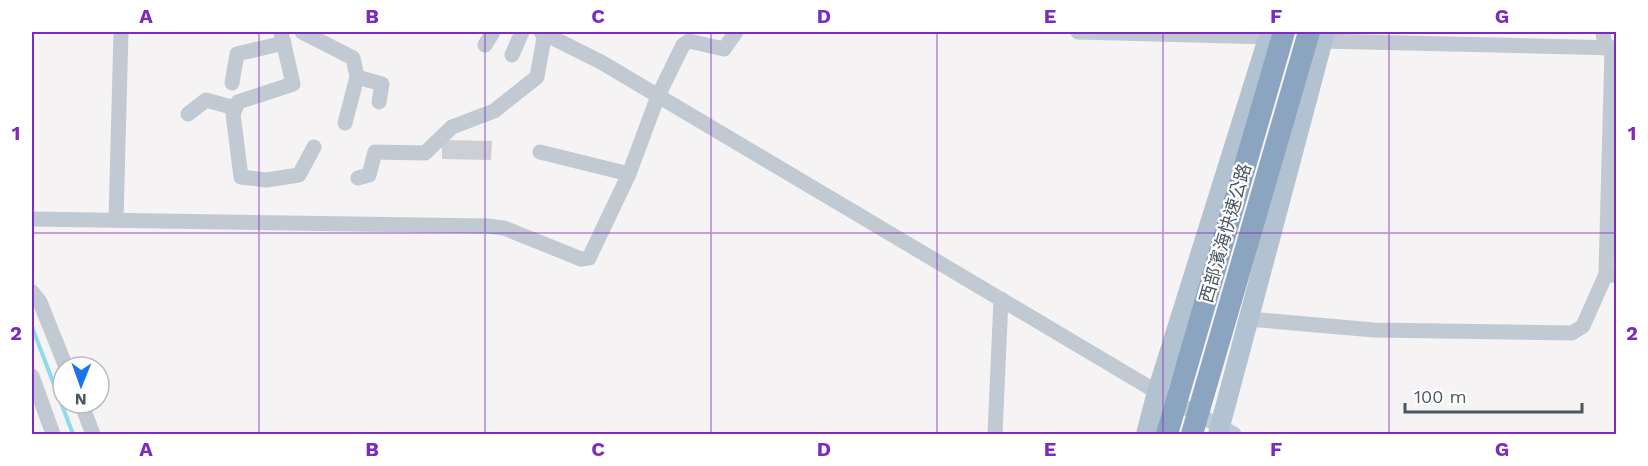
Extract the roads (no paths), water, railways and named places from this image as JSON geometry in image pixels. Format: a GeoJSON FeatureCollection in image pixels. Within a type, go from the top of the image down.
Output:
{"type":"FeatureCollection","features":[{"type":"Feature","properties":{"kind":"highway","name":"西部濱海快速公路"},"geometry":{"type":"LineString","coordinates":[[1167,435],[1275,33]]}},
{"type":"Feature","properties":{"kind":"highway","name":"西部濱海快速公路"},"geometry":{"type":"LineString","coordinates":[[1211,431],[1316,34]]}},
{"type":"Feature","properties":{"kind":"highway"},"geometry":{"type":"LineString","coordinates":[[1154,435],[1262,60]]}},
{"type":"Feature","properties":{"kind":"highway"},"geometry":{"type":"LineString","coordinates":[[1211,431],[1314,69]]}},
{"type":"Feature","properties":{"kind":"main road"},"geometry":{"type":"LineString","coordinates":[[1160,435],[1163,395],[1262,60],[1275,33]]}},
{"type":"Feature","properties":{"kind":"main road"},"geometry":{"type":"LineString","coordinates":[[1146,435],[1163,395],[1275,33]]}},
{"type":"Feature","properties":{"kind":"main road"},"geometry":{"type":"LineString","coordinates":[[1211,431],[1249,319],[1314,69],[1316,34]]}},
{"type":"Feature","properties":{"kind":"street"},"geometry":{"type":"LineString","coordinates":[[116,220],[121,32]]}},
{"type":"Feature","properties":{"kind":"street"},"geometry":{"type":"LineString","coordinates":[[302,32],[353,58],[357,77],[345,123]]}},
{"type":"Feature","properties":{"kind":"street"},"geometry":{"type":"LineString","coordinates":[[485,45],[493,32]]}},
{"type":"Feature","properties":{"kind":"street"},"geometry":{"type":"LineString","coordinates":[[512,55],[522,32]]}},
{"type":"Feature","properties":{"kind":"street"},"geometry":{"type":"LineString","coordinates":[[358,178],[369,175],[375,152],[425,153],[452,127],[494,111],[537,77],[543,32],[658,96],[1163,395],[1211,431]]}},
{"type":"Feature","properties":{"kind":"street"},"geometry":{"type":"LineString","coordinates":[[32,219],[487,226],[504,228],[581,259],[589,258],[629,174],[658,96],[683,45],[689,41],[724,49],[736,32]]}},
{"type":"Feature","properties":{"kind":"street"},"geometry":{"type":"LineString","coordinates":[[1078,32],[1275,33]]}},
{"type":"Feature","properties":{"kind":"street"},"geometry":{"type":"LineString","coordinates":[[1249,319],[1374,330],[1572,333],[1583,326],[1611,275],[1611,48],[1603,32]]}},
{"type":"Feature","properties":{"kind":"street"},"geometry":{"type":"LineString","coordinates":[[1316,34],[1611,48]]}},
{"type":"Feature","properties":{"kind":"street"},"geometry":{"type":"LineString","coordinates":[[232,83],[237,54],[283,37],[293,84],[238,102],[233,114],[241,177],[266,180],[299,175],[314,147]]}},
{"type":"Feature","properties":{"kind":"street"},"geometry":{"type":"LineString","coordinates":[[357,77],[382,84],[379,102]]}},
{"type":"Feature","properties":{"kind":"street"},"geometry":{"type":"LineString","coordinates":[[188,114],[206,100],[236,108]]}},
{"type":"Feature","properties":{"kind":"street"},"geometry":{"type":"LineString","coordinates":[[540,152],[629,174]]}},
{"type":"Feature","properties":{"kind":"street"},"geometry":{"type":"LineString","coordinates":[[32,292],[40,302],[61,355]]}},
{"type":"Feature","properties":{"kind":"street"},"geometry":{"type":"LineString","coordinates":[[995,435],[1001,299]]}},
{"type":"Feature","properties":{"kind":"street"},"geometry":{"type":"LineString","coordinates":[[32,376],[53,435]]}},
{"type":"Feature","properties":{"kind":"street"},"geometry":{"type":"LineString","coordinates":[[86,415],[93,435]]}},
{"type":"Feature","properties":{"kind":"waterway"},"geometry":{"type":"LineString","coordinates":[[32,327],[73,434]]}}]}
